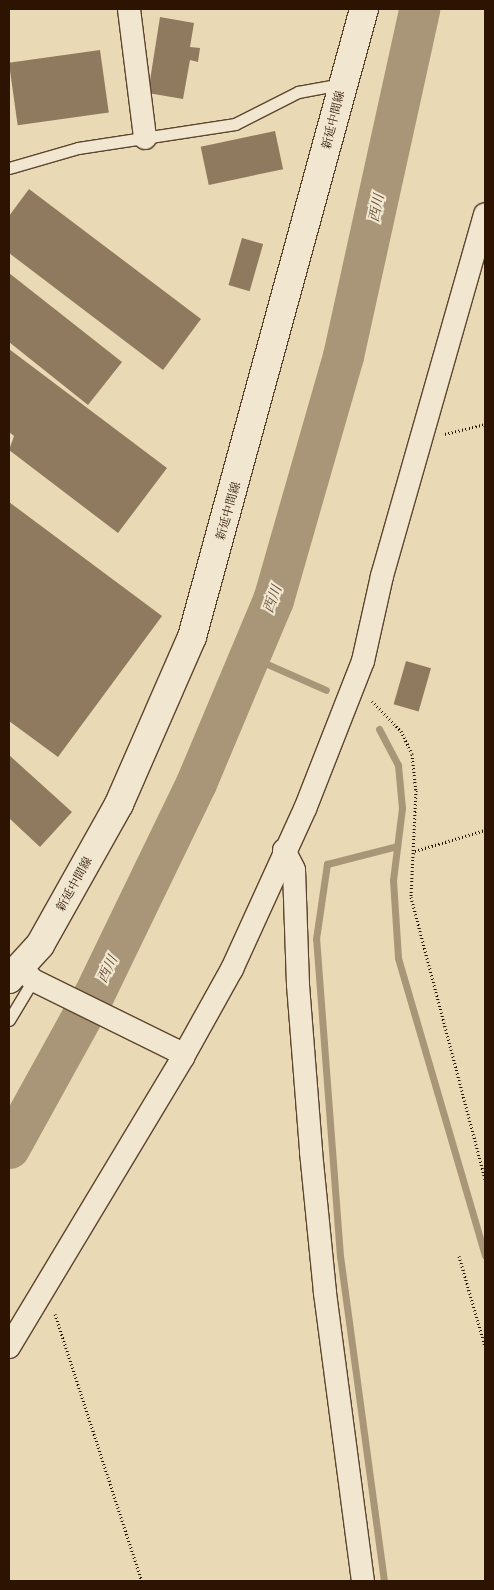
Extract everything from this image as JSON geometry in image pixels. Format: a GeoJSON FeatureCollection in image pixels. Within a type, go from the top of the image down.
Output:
{"type":"FeatureCollection","features":[{"type":"Feature","properties":{"kind":"main road","name":"新延中間線"},"geometry":{"type":"LineString","coordinates":[[26,978],[40,945],[118,804],[192,637],[364,9]]}},
{"type":"Feature","properties":{"kind":"street"},"geometry":{"type":"LineString","coordinates":[[129,9],[145,138]]}},
{"type":"Feature","properties":{"kind":"street"},"geometry":{"type":"LineString","coordinates":[[9,1347],[179,1053],[232,968],[284,850],[305,809],[363,661],[382,576],[424,436],[485,214]]}},
{"type":"Feature","properties":{"kind":"street"},"geometry":{"type":"LineString","coordinates":[[284,850],[294,870],[298,985],[311,1152],[363,1581]]}},
{"type":"Feature","properties":{"kind":"street"},"geometry":{"type":"LineString","coordinates":[[26,978],[179,1053]]}},
{"type":"Feature","properties":{"kind":"lane"},"geometry":{"type":"LineString","coordinates":[[9,168],[78,148],[235,124],[298,92],[342,84]]}},
{"type":"Feature","properties":{"kind":"lane"},"geometry":{"type":"LineString","coordinates":[[9,1020],[26,978]]}},
{"type":"Feature","properties":{"kind":"path"},"geometry":{"type":"LineString","coordinates":[[424,436],[462,432],[485,424]]}},
{"type":"Feature","properties":{"kind":"path"},"geometry":{"type":"LineString","coordinates":[[351,690],[383,709],[400,731],[412,754],[416,790],[412,897],[485,1179]]}},
{"type":"Feature","properties":{"kind":"path"},"geometry":{"type":"LineString","coordinates":[[415,851],[485,830]]}},
{"type":"Feature","properties":{"kind":"path"},"geometry":{"type":"LineString","coordinates":[[459,1256],[485,1346]]}},
{"type":"Feature","properties":{"kind":"path"},"geometry":{"type":"LineString","coordinates":[[52,1307],[142,1581]]}},
{"type":"Feature","properties":{"kind":"building"},"geometry":{"type":"Polygon","coordinates":[[[160,17],[194,23],[190,47],[200,48],[198,62],[190,60],[183,99],[148,93],[160,17]]]}},
{"type":"Feature","properties":{"kind":"building"},"geometry":{"type":"Polygon","coordinates":[[[100,50],[109,112],[18,125],[9,63],[100,50]]]}},
{"type":"Feature","properties":{"kind":"building"},"geometry":{"type":"Polygon","coordinates":[[[275,131],[283,169],[209,185],[201,147],[275,131]]]}},
{"type":"Feature","properties":{"kind":"building"},"geometry":{"type":"Polygon","coordinates":[[[29,189],[201,319],[163,370],[9,253],[9,216],[29,189]]]}},
{"type":"Feature","properties":{"kind":"building"},"geometry":{"type":"Polygon","coordinates":[[[242,238],[263,244],[250,291],[228,285],[242,238]]]}},
{"type":"Feature","properties":{"kind":"building"},"geometry":{"type":"Polygon","coordinates":[[[9,273],[122,362],[88,405],[9,342],[9,273]]]}},
{"type":"Feature","properties":{"kind":"building"},"geometry":{"type":"Polygon","coordinates":[[[9,349],[167,468],[118,533],[9,450],[14,436],[9,432],[9,349]]]}},
{"type":"Feature","properties":{"kind":"building"},"geometry":{"type":"Polygon","coordinates":[[[9,502],[162,616],[58,757],[9,721],[9,502]]]}},
{"type":"Feature","properties":{"kind":"building"},"geometry":{"type":"Polygon","coordinates":[[[406,661],[431,668],[419,711],[394,704],[406,661]]]}},
{"type":"Feature","properties":{"kind":"building"},"geometry":{"type":"Polygon","coordinates":[[[9,755],[72,812],[40,847],[9,818],[9,755]]]}},
{"type":"Feature","properties":{"kind":"waterway","name":"西川"},"geometry":{"type":"LineString","coordinates":[[9,1148],[93,996],[196,783],[273,600],[343,356],[419,9]]}},
{"type":"Feature","properties":{"kind":"waterway"},"geometry":{"type":"LineString","coordinates":[[249,656],[326,690]]}},
{"type":"Feature","properties":{"kind":"waterway"},"geometry":{"type":"LineString","coordinates":[[379,729],[398,765],[402,808],[393,880],[398,958],[485,1256]]}},
{"type":"Feature","properties":{"kind":"waterway"},"geometry":{"type":"LineString","coordinates":[[384,1581],[340,1256],[316,939],[327,864],[397,846]]}}]}
